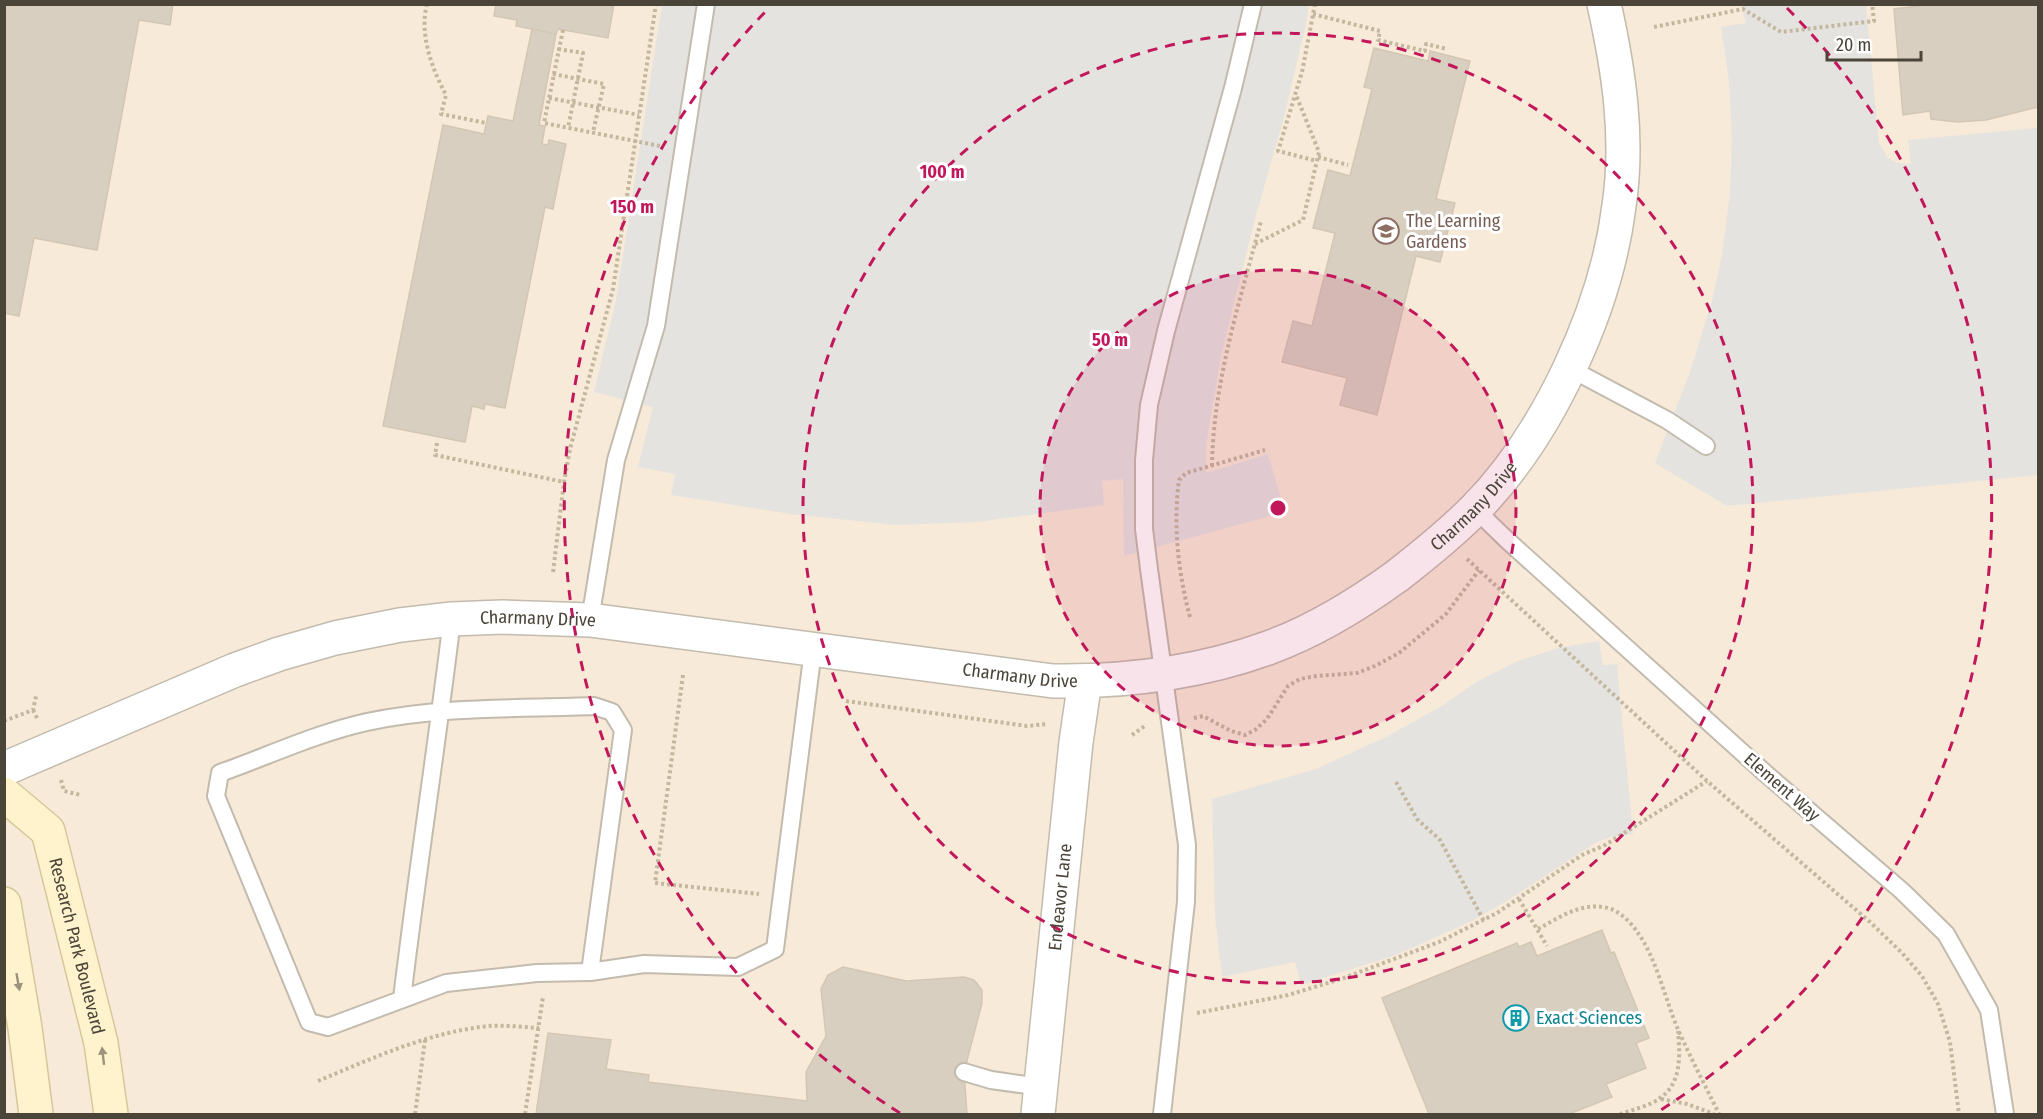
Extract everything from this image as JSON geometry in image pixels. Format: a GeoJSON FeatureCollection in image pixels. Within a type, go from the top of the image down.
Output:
{"type":"FeatureCollection","features":[{"type":"Feature","properties":{"kind":"street","name":"Charmany Drive"},"geometry":{"type":"LineString","coordinates":[[4,769],[224,675],[279,654],[335,638],[400,625],[452,619],[512,617],[590,620],[1008,677],[1053,681],[1103,681],[1163,675],[1217,664],[1269,648],[1316,627],[1354,606],[1388,583],[1432,549],[1475,509],[1516,459],[1543,417],[1584,337],[1596,306],[1611,252],[1620,205],[1623,145],[1621,92],[1604,4]]}},
{"type":"Feature","properties":{"kind":"street","name":"Endeavor Lane"},"geometry":{"type":"LineString","coordinates":[[1039,1101],[1076,742],[1085,681]]}},
{"type":"Feature","properties":{"kind":"street","name":"Research Park Boulevard"},"geometry":{"type":"LineString","coordinates":[[4,801],[5,795]]}},
{"type":"Feature","properties":{"kind":"street","name":"Research Park Boulevard"},"geometry":{"type":"LineString","coordinates":[[5,795],[48,831],[101,1042],[111,1114]]}},
{"type":"Feature","properties":{"kind":"street"},"geometry":{"type":"LineString","coordinates":[[4,904],[26,1028],[36,1114]]}},
{"type":"Feature","properties":{"kind":"lane"},"geometry":{"type":"LineString","coordinates":[[590,620],[616,460],[656,326],[706,4]]}},
{"type":"Feature","properties":{"kind":"lane"},"geometry":{"type":"LineString","coordinates":[[1162,1114],[1186,902],[1187,845],[1144,529],[1144,460],[1149,405],[1166,331],[1233,88],[1253,4]]}},
{"type":"Feature","properties":{"kind":"lane"},"geometry":{"type":"LineString","coordinates":[[1569,368],[1667,420],[1706,446]]}},
{"type":"Feature","properties":{"kind":"lane","name":"Element Way"},"geometry":{"type":"LineString","coordinates":[[1475,509],[1765,773],[1902,891],[1946,934],[1989,1010],[2005,1114]]}},
{"type":"Feature","properties":{"kind":"lane"},"geometry":{"type":"LineString","coordinates":[[402,999],[452,619]]}},
{"type":"Feature","properties":{"kind":"lane"},"geometry":{"type":"LineString","coordinates":[[590,972],[623,730],[612,712],[594,706],[441,712],[368,722],[334,731],[220,773],[216,796],[309,1022],[328,1027],[446,983],[481,978],[537,973],[590,972],[644,964],[738,967],[776,949],[813,650]]}},
{"type":"Feature","properties":{"kind":"lane"},"geometry":{"type":"LineString","coordinates":[[964,1072],[991,1080],[1039,1101]]}},
{"type":"Feature","properties":{"kind":"path"},"geometry":{"type":"LineString","coordinates":[[427,4],[426,30],[429,52],[434,74],[446,95],[441,114],[486,123]]}},
{"type":"Feature","properties":{"kind":"path"},"geometry":{"type":"LineString","coordinates":[[553,572],[570,449],[613,289],[656,4]]}},
{"type":"Feature","properties":{"kind":"path"},"geometry":{"type":"LineString","coordinates":[[1315,4],[1308,48],[1278,151],[1348,165]]}},
{"type":"Feature","properties":{"kind":"path"},"geometry":{"type":"LineString","coordinates":[[1654,27],[1743,9],[1781,32],[1874,21],[1872,4]]}},
{"type":"Feature","properties":{"kind":"path"},"geometry":{"type":"LineString","coordinates":[[1313,15],[1380,31],[1378,40],[1425,51],[1426,44],[1447,49]]}},
{"type":"Feature","properties":{"kind":"path"},"geometry":{"type":"LineString","coordinates":[[562,30],[544,123],[684,151]]}},
{"type":"Feature","properties":{"kind":"path"},"geometry":{"type":"LineString","coordinates":[[558,49],[583,54],[568,128]]}},
{"type":"Feature","properties":{"kind":"path"},"geometry":{"type":"LineString","coordinates":[[553,74],[604,84],[593,133]]}},
{"type":"Feature","properties":{"kind":"path"},"geometry":{"type":"LineString","coordinates":[[1255,244],[1303,220],[1319,153],[1296,95]]}},
{"type":"Feature","properties":{"kind":"path"},"geometry":{"type":"LineString","coordinates":[[549,98],[639,115]]}},
{"type":"Feature","properties":{"kind":"path"},"geometry":{"type":"LineString","coordinates":[[1212,466],[1212,439],[1227,354],[1261,221]]}},
{"type":"Feature","properties":{"kind":"path"},"geometry":{"type":"LineString","coordinates":[[437,443],[435,455],[564,482]]}},
{"type":"Feature","properties":{"kind":"path"},"geometry":{"type":"LineString","coordinates":[[1190,617],[1179,564],[1176,525],[1179,480],[1186,473],[1265,450]]}},
{"type":"Feature","properties":{"kind":"path"},"geometry":{"type":"LineString","coordinates":[[1464,557],[1707,781],[1870,922],[1902,953],[1922,976],[1938,1004],[1950,1042],[1959,1114]]}},
{"type":"Feature","properties":{"kind":"path"},"geometry":{"type":"LineString","coordinates":[[1132,735],[1145,725],[1203,716],[1230,731],[1245,735],[1268,719],[1288,686],[1300,679],[1357,673],[1399,653],[1446,614],[1479,570]]}},
{"type":"Feature","properties":{"kind":"path"},"geometry":{"type":"LineString","coordinates":[[683,675],[656,883],[782,896]]}},
{"type":"Feature","properties":{"kind":"path"},"geometry":{"type":"LineString","coordinates":[[4,721],[33,710],[36,696]]}},
{"type":"Feature","properties":{"kind":"path"},"geometry":{"type":"LineString","coordinates":[[846,702],[1027,726],[1051,724]]}},
{"type":"Feature","properties":{"kind":"path"},"geometry":{"type":"LineString","coordinates":[[1173,1019],[1288,994],[1341,979],[1439,942],[1484,921],[1582,855],[1605,845],[1707,781]]}},
{"type":"Feature","properties":{"kind":"path"},"geometry":{"type":"LineString","coordinates":[[1396,782],[1417,819],[1440,840],[1484,921]]}},
{"type":"Feature","properties":{"kind":"path"},"geometry":{"type":"LineString","coordinates":[[1519,899],[1547,946]]}},
{"type":"Feature","properties":{"kind":"path"},"geometry":{"type":"LineString","coordinates":[[1538,929],[1581,908],[1612,909],[1627,919],[1640,935],[1678,1029],[1719,1114]]}},
{"type":"Feature","properties":{"kind":"path"},"geometry":{"type":"LineString","coordinates":[[318,1080],[375,1057],[455,1032],[485,1027],[539,1028],[525,1114]]}},
{"type":"Feature","properties":{"kind":"path"},"geometry":{"type":"LineString","coordinates":[[1660,1099],[1675,1080],[1679,1069],[1678,1029]]}},
{"type":"Feature","properties":{"kind":"path"},"geometry":{"type":"LineString","coordinates":[[415,1114],[425,1040]]}},
{"type":"Feature","properties":{"kind":"path"},"geometry":{"type":"LineString","coordinates":[[1620,1114],[1660,1099],[1687,1104],[1714,1114]]}},
{"type":"Feature","properties":{"kind":"shaded area"},"geometry":{"type":"Polygon","coordinates":[[[5,5],[2038,5],[2038,1114],[5,1114],[5,5]]]}},
{"type":"Feature","properties":{"kind":"shaded area"},"geometry":{"type":"Polygon","coordinates":[[[662,5],[1309,5],[1284,117],[1255,219],[1221,356],[1206,446],[1206,473],[1268,454],[1285,512],[1124,556],[1123,479],[1102,481],[1104,505],[977,522],[896,525],[791,514],[671,495],[675,474],[638,467],[653,407],[594,392],[616,300],[662,5]]]}},
{"type":"Feature","properties":{"kind":"shaded area"},"geometry":{"type":"Polygon","coordinates":[[[1741,5],[1866,5],[1879,143],[1888,158],[1897,163],[1911,164],[1908,140],[2037,128],[2038,475],[1727,506],[1655,463],[1690,372],[1712,301],[1722,255],[1730,193],[1732,136],[1729,81],[1721,27],[1746,23],[1741,5]]]}},
{"type":"Feature","properties":{"kind":"shaded area"},"geometry":{"type":"Polygon","coordinates":[[[1599,641],[1603,665],[1617,664],[1633,834],[1611,837],[1595,843],[1472,921],[1396,955],[1301,985],[1295,962],[1222,977],[1215,917],[1212,799],[1316,769],[1388,736],[1443,705],[1478,681],[1518,661],[1558,648],[1599,641]]]}},
{"type":"Feature","properties":{"kind":"building"},"geometry":{"type":"Polygon","coordinates":[[[4,4],[173,4],[170,25],[139,20],[97,250],[34,238],[19,316],[4,313],[4,4]]]}},
{"type":"Feature","properties":{"kind":"building"},"geometry":{"type":"Polygon","coordinates":[[[496,4],[614,4],[608,38],[558,29],[556,34],[516,26],[517,20],[494,16],[496,4]]]}},
{"type":"Feature","properties":{"kind":"building"},"geometry":{"type":"Polygon","coordinates":[[[1919,4],[2038,4],[2038,107],[1986,120],[1957,122],[1931,119],[1930,111],[1903,115],[1894,9],[1919,6],[1919,4]]]}},
{"type":"Feature","properties":{"kind":"building"},"geometry":{"type":"Polygon","coordinates":[[[532,29],[556,34],[539,125],[545,126],[542,144],[548,145],[549,140],[566,144],[553,209],[545,207],[505,408],[485,404],[484,409],[472,406],[465,442],[383,426],[443,125],[484,134],[488,116],[513,121],[532,29]]]}},
{"type":"Feature","properties":{"kind":"building","name":"The Learning Gardens"},"geometry":{"type":"Polygon","coordinates":[[[1374,48],[1428,61],[1430,51],[1470,61],[1436,199],[1455,203],[1440,262],[1416,256],[1377,415],[1340,405],[1347,378],[1282,362],[1293,321],[1312,326],[1335,233],[1313,228],[1328,170],[1350,176],[1372,89],[1364,87],[1374,48]]]}},
{"type":"Feature","properties":{"kind":"building","name":"Exact Sciences"},"geometry":{"type":"Polygon","coordinates":[[[1602,930],[1611,953],[1614,952],[1649,1038],[1636,1043],[1646,1068],[1606,1084],[1612,1097],[1569,1114],[1429,1114],[1382,998],[1517,943],[1519,947],[1531,942],[1537,956],[1602,930]]]}},
{"type":"Feature","properties":{"kind":"building"},"geometry":{"type":"Polygon","coordinates":[[[843,967],[906,981],[964,977],[974,980],[982,990],[982,1003],[964,1072],[967,1114],[536,1114],[548,1033],[611,1040],[606,1069],[649,1075],[648,1082],[807,1101],[806,1072],[826,1036],[821,989],[828,975],[843,967]]]}},
{"type":"Feature","properties":{"kind":"place","name":"The Learning Gardens"},"geometry":{"type":"Point","coordinates":[1386,231]}},
{"type":"Feature","properties":{"kind":"place","name":"Exact Sciences"},"geometry":{"type":"Point","coordinates":[1516,1018]}}]}
